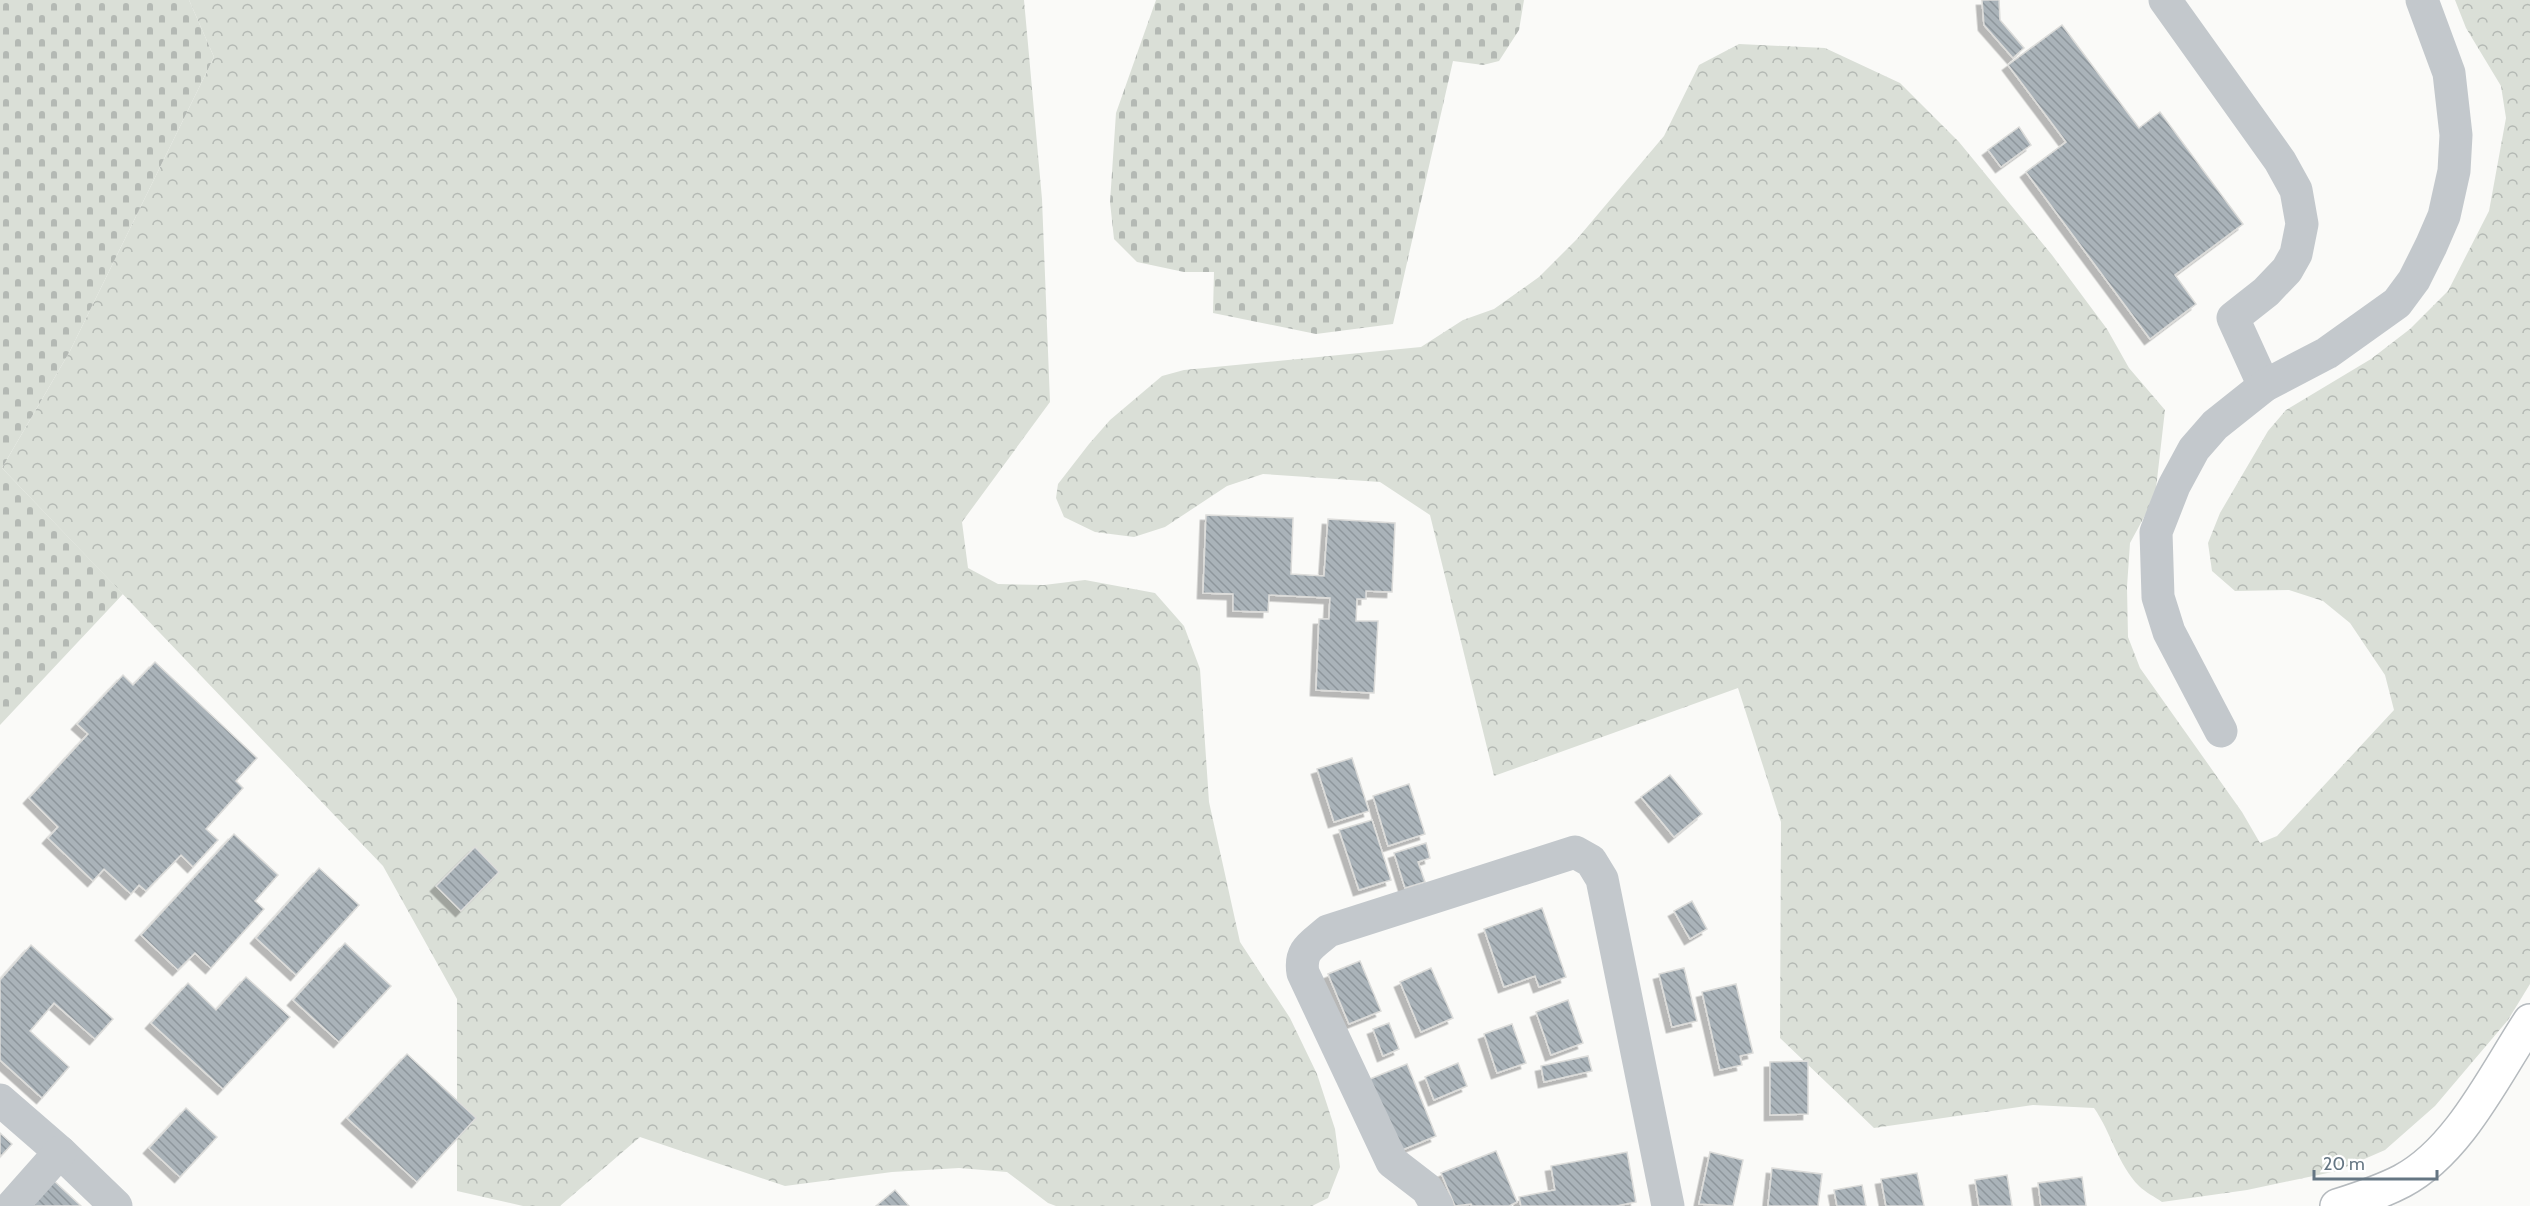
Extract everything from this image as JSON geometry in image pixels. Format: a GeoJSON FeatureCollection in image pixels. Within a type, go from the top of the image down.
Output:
{"type":"FeatureCollection","features":[{"type":"Feature","properties":{"kind":"main road"},"geometry":{"type":"LineString","coordinates":[[2337,1206],[2378,1193],[2404,1180],[2432,1158],[2456,1133],[2530,1021]]}},
{"type":"Feature","properties":{"kind":"street"},"geometry":{"type":"LineString","coordinates":[[2165,0],[2280,161],[2296,190],[2302,224],[2296,254],[2280,278],[2233,318],[2264,386]]}},
{"type":"Feature","properties":{"kind":"street"},"geometry":{"type":"LineString","coordinates":[[2222,731],[2169,632],[2158,597],[2156,532],[2174,486],[2194,449],[2215,425],[2264,386],[2327,353],[2397,303],[2414,280],[2444,216],[2454,171],[2456,135],[2449,72],[2422,0]]}},
{"type":"Feature","properties":{"kind":"street"},"geometry":{"type":"LineString","coordinates":[[1437,1206],[1427,1189],[1392,1162],[1303,973],[1301,960],[1304,953],[1328,931],[1575,852],[1591,861],[1602,879],[1668,1206]]}},
{"type":"Feature","properties":{"kind":"street"},"geometry":{"type":"LineString","coordinates":[[0,1100],[60,1152],[116,1206]]}},
{"type":"Feature","properties":{"kind":"street"},"geometry":{"type":"LineString","coordinates":[[12,1206],[60,1152]]}},
{"type":"Feature","properties":{"kind":"green space"},"geometry":{"type":"Polygon","coordinates":[[[0,0],[189,0],[214,57],[70,351],[2,468],[123,594],[0,725],[0,0]]]}},
{"type":"Feature","properties":{"kind":"green space"},"geometry":{"type":"Polygon","coordinates":[[[189,0],[1024,0],[1042,199],[1050,402],[962,522],[968,568],[998,584],[1044,585],[1085,580],[1155,593],[1184,626],[1200,669],[1209,802],[1240,942],[1290,1018],[1317,1074],[1335,1129],[1340,1167],[1328,1198],[1312,1206],[1056,1206],[1048,1203],[1007,1172],[959,1168],[892,1172],[785,1186],[640,1137],[560,1206],[523,1206],[457,1191],[457,999],[383,866],[2,468],[70,351],[214,57],[189,0]]]}},
{"type":"Feature","properties":{"kind":"green space"},"geometry":{"type":"Polygon","coordinates":[[[1156,0],[1524,0],[1519,30],[1499,61],[1483,65],[1453,61],[1393,324],[1316,334],[1213,313],[1214,272],[1184,272],[1137,262],[1114,239],[1110,202],[1116,113],[1156,0]]]}},
{"type":"Feature","properties":{"kind":"green space"},"geometry":{"type":"Polygon","coordinates":[[[2455,0],[2530,0],[2530,984],[2508,1020],[2435,1106],[2385,1150],[2337,1171],[2247,1190],[2162,1202],[2141,1188],[2132,1178],[2094,1108],[2033,1105],[1874,1128],[1780,1038],[1781,822],[1738,688],[1494,776],[1430,515],[1380,482],[1263,474],[1227,486],[1165,527],[1134,537],[1095,532],[1064,517],[1056,498],[1058,484],[1089,444],[1110,420],[1162,376],[1184,370],[1421,347],[1463,320],[1494,309],[1539,277],[1577,239],[1664,136],[1699,65],[1739,44],[1825,48],[1900,83],[1959,142],[2052,255],[2107,329],[2129,368],[2165,410],[2155,497],[2130,543],[2127,587],[2128,637],[2140,668],[2242,812],[2260,843],[2277,836],[2394,710],[2385,675],[2350,623],[2323,601],[2289,590],[2235,591],[2212,571],[2208,543],[2220,513],[2268,431],[2286,410],[2371,359],[2410,329],[2448,291],[2489,211],[2506,118],[2501,86],[2466,28],[2455,0]]]}},
{"type":"Feature","properties":{"kind":"building"},"geometry":{"type":"Polygon","coordinates":[[[1982,0],[1999,0],[2000,20],[2024,48],[2013,58],[1984,25],[1982,0]]]}},
{"type":"Feature","properties":{"kind":"building"},"geometry":{"type":"Polygon","coordinates":[[[2062,25],[2139,128],[2160,112],[2243,224],[2175,275],[2196,304],[2150,339],[2026,172],[2066,142],[2008,65],[2062,25]]]}},
{"type":"Feature","properties":{"kind":"building"},"geometry":{"type":"Polygon","coordinates":[[[2019,127],[2031,145],[2001,167],[1988,150],[2019,127]]]}},
{"type":"Feature","properties":{"kind":"building"},"geometry":{"type":"Polygon","coordinates":[[[1206,515],[1293,518],[1291,574],[1324,576],[1328,519],[1395,523],[1392,592],[1366,591],[1366,599],[1357,599],[1356,621],[1378,621],[1374,693],[1316,690],[1319,619],[1329,619],[1330,598],[1269,595],[1268,612],[1233,611],[1233,594],[1203,593],[1206,515]]]}},
{"type":"Feature","properties":{"kind":"building"},"geometry":{"type":"Polygon","coordinates":[[[155,662],[257,758],[236,781],[243,788],[206,829],[218,840],[193,867],[181,855],[146,891],[139,885],[131,894],[104,869],[93,881],[48,838],[58,827],[29,798],[88,734],[77,724],[123,675],[133,685],[155,662]]]}},
{"type":"Feature","properties":{"kind":"building"},"geometry":{"type":"Polygon","coordinates":[[[1352,758],[1369,811],[1334,822],[1317,769],[1352,758]]]}},
{"type":"Feature","properties":{"kind":"building"},"geometry":{"type":"Polygon","coordinates":[[[1670,775],[1702,814],[1674,837],[1641,797],[1670,775]]]}},
{"type":"Feature","properties":{"kind":"building"},"geometry":{"type":"Polygon","coordinates":[[[1409,784],[1425,834],[1388,846],[1373,796],[1409,784]]]}},
{"type":"Feature","properties":{"kind":"building"},"geometry":{"type":"Polygon","coordinates":[[[1372,820],[1391,880],[1359,890],[1339,830],[1372,820]]]}},
{"type":"Feature","properties":{"kind":"building"},"geometry":{"type":"Polygon","coordinates":[[[234,834],[278,875],[255,901],[264,909],[211,968],[195,953],[178,970],[141,935],[234,834]]]}},
{"type":"Feature","properties":{"kind":"building"},"geometry":{"type":"Polygon","coordinates":[[[1426,843],[1430,858],[1418,862],[1425,882],[1405,888],[1394,853],[1426,843]]]}},
{"type":"Feature","properties":{"kind":"building"},"geometry":{"type":"Polygon","coordinates":[[[475,847],[499,872],[461,911],[436,886],[475,847]]]}},
{"type":"Feature","properties":{"kind":"building"},"geometry":{"type":"Polygon","coordinates":[[[319,868],[359,905],[296,975],[256,938],[319,868]]]}},
{"type":"Feature","properties":{"kind":"building"},"geometry":{"type":"Polygon","coordinates":[[[1692,901],[1707,929],[1690,939],[1674,911],[1692,901]]]}},
{"type":"Feature","properties":{"kind":"building"},"geometry":{"type":"Polygon","coordinates":[[[1542,908],[1566,977],[1539,987],[1535,976],[1504,987],[1484,929],[1542,908]]]}},
{"type":"Feature","properties":{"kind":"building"},"geometry":{"type":"Polygon","coordinates":[[[345,943],[391,986],[339,1042],[293,1000],[345,943]]]}},
{"type":"Feature","properties":{"kind":"building"},"geometry":{"type":"Polygon","coordinates":[[[31,945],[113,1019],[95,1039],[54,1003],[30,1031],[69,1067],[42,1098],[0,1060],[0,980],[31,945]]]}},
{"type":"Feature","properties":{"kind":"building"},"geometry":{"type":"Polygon","coordinates":[[[1360,961],[1381,1011],[1349,1024],[1328,974],[1360,961]]]}},
{"type":"Feature","properties":{"kind":"building"},"geometry":{"type":"Polygon","coordinates":[[[1431,968],[1453,1018],[1421,1032],[1400,982],[1431,968]]]}},
{"type":"Feature","properties":{"kind":"building"},"geometry":{"type":"Polygon","coordinates":[[[1684,968],[1697,1021],[1672,1027],[1659,974],[1684,968]]]}},
{"type":"Feature","properties":{"kind":"building"},"geometry":{"type":"Polygon","coordinates":[[[246,977],[290,1017],[223,1089],[151,1023],[188,983],[216,1010],[246,977]]]}},
{"type":"Feature","properties":{"kind":"building"},"geometry":{"type":"Polygon","coordinates":[[[1736,984],[1753,1053],[1740,1056],[1742,1065],[1720,1070],[1702,992],[1736,984]]]}},
{"type":"Feature","properties":{"kind":"building"},"geometry":{"type":"Polygon","coordinates":[[[1568,1000],[1583,1043],[1551,1055],[1536,1012],[1568,1000]]]}},
{"type":"Feature","properties":{"kind":"building"},"geometry":{"type":"Polygon","coordinates":[[[1389,1023],[1399,1049],[1383,1056],[1373,1029],[1389,1023]]]}},
{"type":"Feature","properties":{"kind":"building"},"geometry":{"type":"Polygon","coordinates":[[[1512,1024],[1526,1063],[1497,1073],[1484,1034],[1512,1024]]]}},
{"type":"Feature","properties":{"kind":"building"},"geometry":{"type":"Polygon","coordinates":[[[407,1054],[476,1118],[417,1182],[347,1118],[407,1054]]]}},
{"type":"Feature","properties":{"kind":"building"},"geometry":{"type":"Polygon","coordinates":[[[1588,1056],[1592,1071],[1544,1082],[1541,1066],[1588,1056]]]}},
{"type":"Feature","properties":{"kind":"building"},"geometry":{"type":"Polygon","coordinates":[[[1808,1061],[1808,1114],[1770,1115],[1770,1062],[1808,1061]]]}},
{"type":"Feature","properties":{"kind":"building"},"geometry":{"type":"Polygon","coordinates":[[[1458,1063],[1467,1086],[1434,1100],[1425,1077],[1458,1063]]]}},
{"type":"Feature","properties":{"kind":"building"},"geometry":{"type":"Polygon","coordinates":[[[1407,1064],[1436,1136],[1395,1153],[1365,1081],[1407,1064]]]}},
{"type":"Feature","properties":{"kind":"building"},"geometry":{"type":"Polygon","coordinates":[[[186,1108],[217,1137],[180,1177],[149,1148],[186,1108]]]}},
{"type":"Feature","properties":{"kind":"building"},"geometry":{"type":"Polygon","coordinates":[[[0,1133],[12,1144],[0,1157],[0,1133]]]}},
{"type":"Feature","properties":{"kind":"building"},"geometry":{"type":"Polygon","coordinates":[[[1496,1151],[1517,1202],[1509,1206],[1472,1206],[1471,1204],[1455,1206],[1441,1173],[1496,1151]]]}},
{"type":"Feature","properties":{"kind":"building"},"geometry":{"type":"Polygon","coordinates":[[[1627,1152],[1636,1202],[1616,1206],[1521,1206],[1519,1197],[1555,1190],[1551,1166],[1627,1152]]]}},
{"type":"Feature","properties":{"kind":"building"},"geometry":{"type":"Polygon","coordinates":[[[1710,1152],[1743,1160],[1733,1206],[1699,1204],[1710,1152]]]}},
{"type":"Feature","properties":{"kind":"building"},"geometry":{"type":"Polygon","coordinates":[[[1772,1168],[1822,1174],[1818,1206],[1768,1206],[1772,1168]]]}},
{"type":"Feature","properties":{"kind":"building"},"geometry":{"type":"Polygon","coordinates":[[[1917,1173],[1924,1206],[1886,1206],[1881,1179],[1917,1173]]]}},
{"type":"Feature","properties":{"kind":"building"},"geometry":{"type":"Polygon","coordinates":[[[2007,1175],[2012,1206],[1979,1206],[1975,1180],[2007,1175]]]}},
{"type":"Feature","properties":{"kind":"building"},"geometry":{"type":"Polygon","coordinates":[[[2082,1177],[2086,1206],[2041,1206],[2038,1183],[2082,1177]]]}},
{"type":"Feature","properties":{"kind":"building"},"geometry":{"type":"Polygon","coordinates":[[[52,1179],[81,1206],[27,1206],[52,1179]]]}},
{"type":"Feature","properties":{"kind":"building"},"geometry":{"type":"Polygon","coordinates":[[[1862,1185],[1866,1206],[1837,1206],[1834,1190],[1862,1185]]]}},
{"type":"Feature","properties":{"kind":"building"},"geometry":{"type":"Polygon","coordinates":[[[895,1190],[909,1206],[876,1206],[895,1190]]]}}]}
